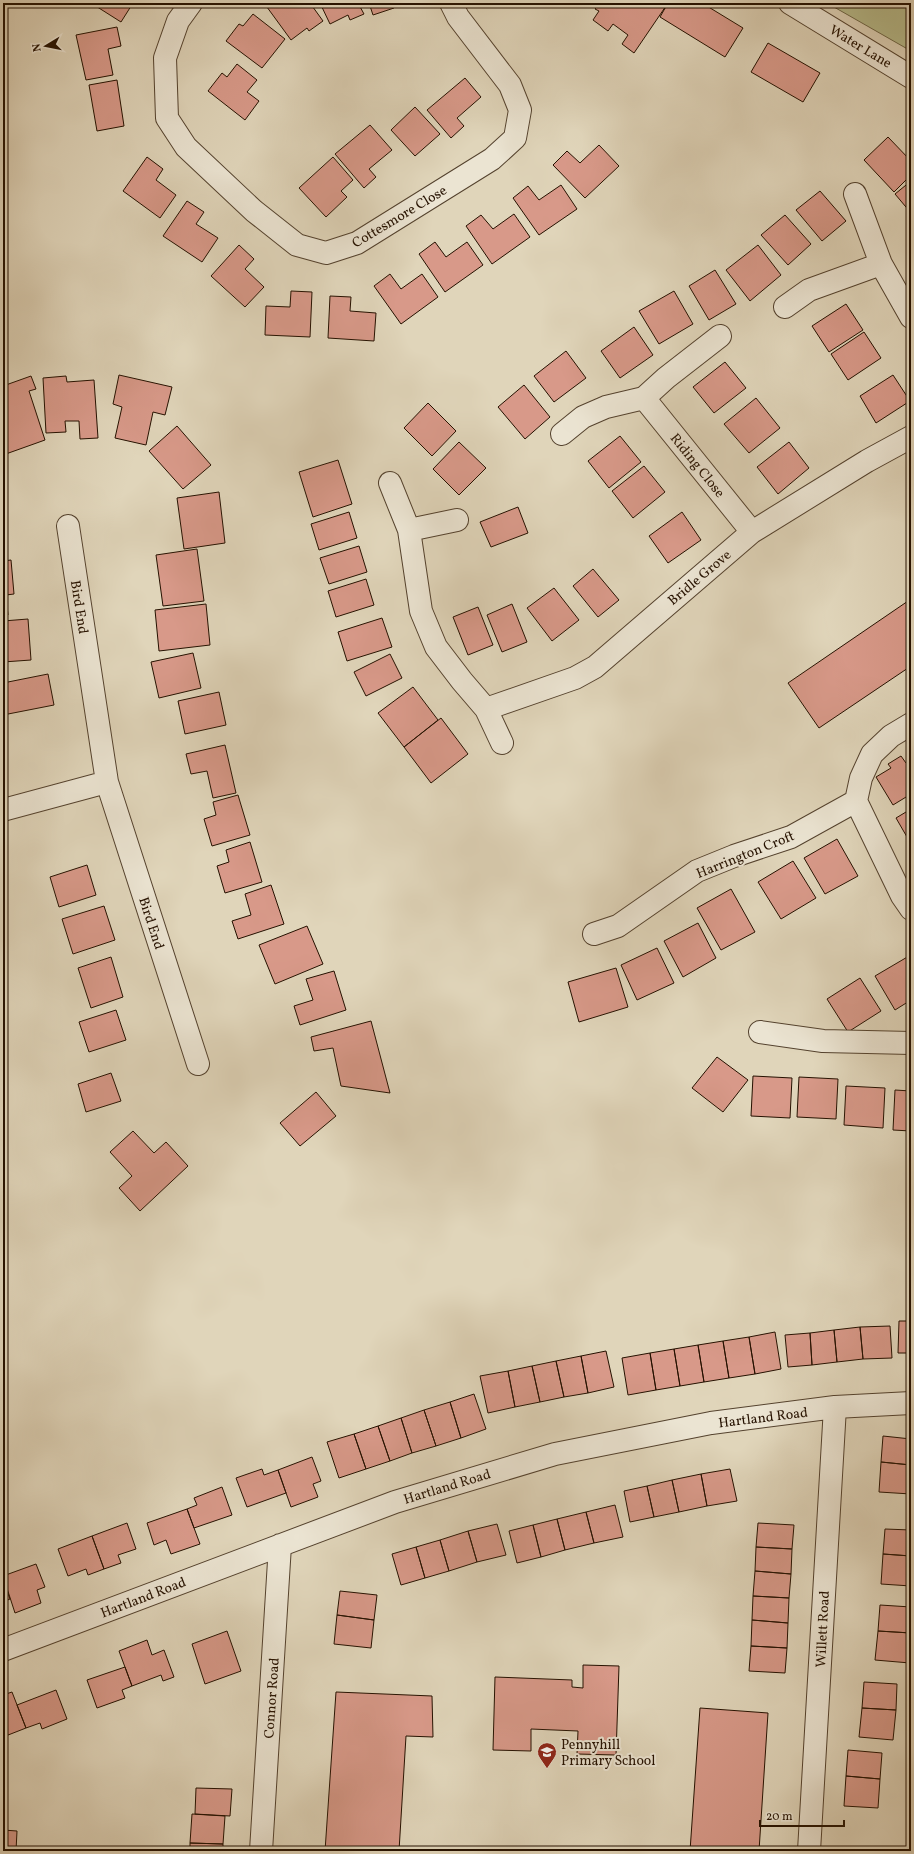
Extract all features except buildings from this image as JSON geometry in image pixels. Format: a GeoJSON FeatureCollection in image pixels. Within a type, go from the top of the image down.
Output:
{"type":"FeatureCollection","features":[{"type":"Feature","properties":{"kind":"street","name":"Cottesmore Close"},"geometry":{"type":"LineString","coordinates":[[191,3],[178,21],[165,58],[167,118],[186,147],[254,211],[297,245],[326,253],[357,244],[492,159],[515,138],[520,110],[510,84],[458,17],[451,3]]}},
{"type":"Feature","properties":{"kind":"street","name":"Water Lane"},"geometry":{"type":"LineString","coordinates":[[790,3],[911,77]]}},
{"type":"Feature","properties":{"kind":"street"},"geometry":{"type":"LineString","coordinates":[[855,194],[881,264],[911,317]]}},
{"type":"Feature","properties":{"kind":"street"},"geometry":{"type":"LineString","coordinates":[[785,307],[809,290],[881,264]]}},
{"type":"Feature","properties":{"kind":"street"},"geometry":{"type":"LineString","coordinates":[[562,434],[582,417],[600,409],[644,398],[666,378],[720,336]]}},
{"type":"Feature","properties":{"kind":"street","name":"Riding Close"},"geometry":{"type":"LineString","coordinates":[[644,398],[752,532]]}},
{"type":"Feature","properties":{"kind":"street","name":"Bridle Grove"},"geometry":{"type":"LineString","coordinates":[[486,709],[575,678],[595,667],[752,532],[867,461],[911,437]]}},
{"type":"Feature","properties":{"kind":"street"},"geometry":{"type":"LineString","coordinates":[[390,483],[409,530],[421,611],[436,647],[486,709],[502,743]]}},
{"type":"Feature","properties":{"kind":"street"},"geometry":{"type":"LineString","coordinates":[[409,530],[457,520]]}},
{"type":"Feature","properties":{"kind":"street","name":"Bird End"},"geometry":{"type":"LineString","coordinates":[[68,526],[107,782],[198,1064]]}},
{"type":"Feature","properties":{"kind":"street"},"geometry":{"type":"LineString","coordinates":[[911,724],[891,736],[872,754],[861,778],[856,801],[902,896],[911,908]]}},
{"type":"Feature","properties":{"kind":"street"},"geometry":{"type":"LineString","coordinates":[[3,810],[107,782]]}},
{"type":"Feature","properties":{"kind":"street","name":"Harrington Croft"},"geometry":{"type":"LineString","coordinates":[[594,934],[618,926],[697,871],[734,856],[792,837],[856,801]]}},
{"type":"Feature","properties":{"kind":"street"},"geometry":{"type":"LineString","coordinates":[[760,1032],[823,1041],[911,1043]]}},
{"type":"Feature","properties":{"kind":"street","name":"Hartland Road"},"geometry":{"type":"LineString","coordinates":[[3,1650],[395,1502],[555,1454],[711,1423],[835,1408],[911,1403]]}},
{"type":"Feature","properties":{"kind":"street","name":"Willett Road"},"geometry":{"type":"LineString","coordinates":[[809,1851],[835,1408]]}},
{"type":"Feature","properties":{"kind":"street","name":"Connor Road"},"geometry":{"type":"LineString","coordinates":[[261,1851],[280,1545]]}},
{"type":"Feature","properties":{"kind":"green space"},"geometry":{"type":"Polygon","coordinates":[[[827,3],[911,3],[911,51],[827,3]]]}},
{"type":"Feature","properties":{"kind":"place","name":"Pennyhill Primary School"},"geometry":{"type":"Point","coordinates":[547,1769]}}]}
